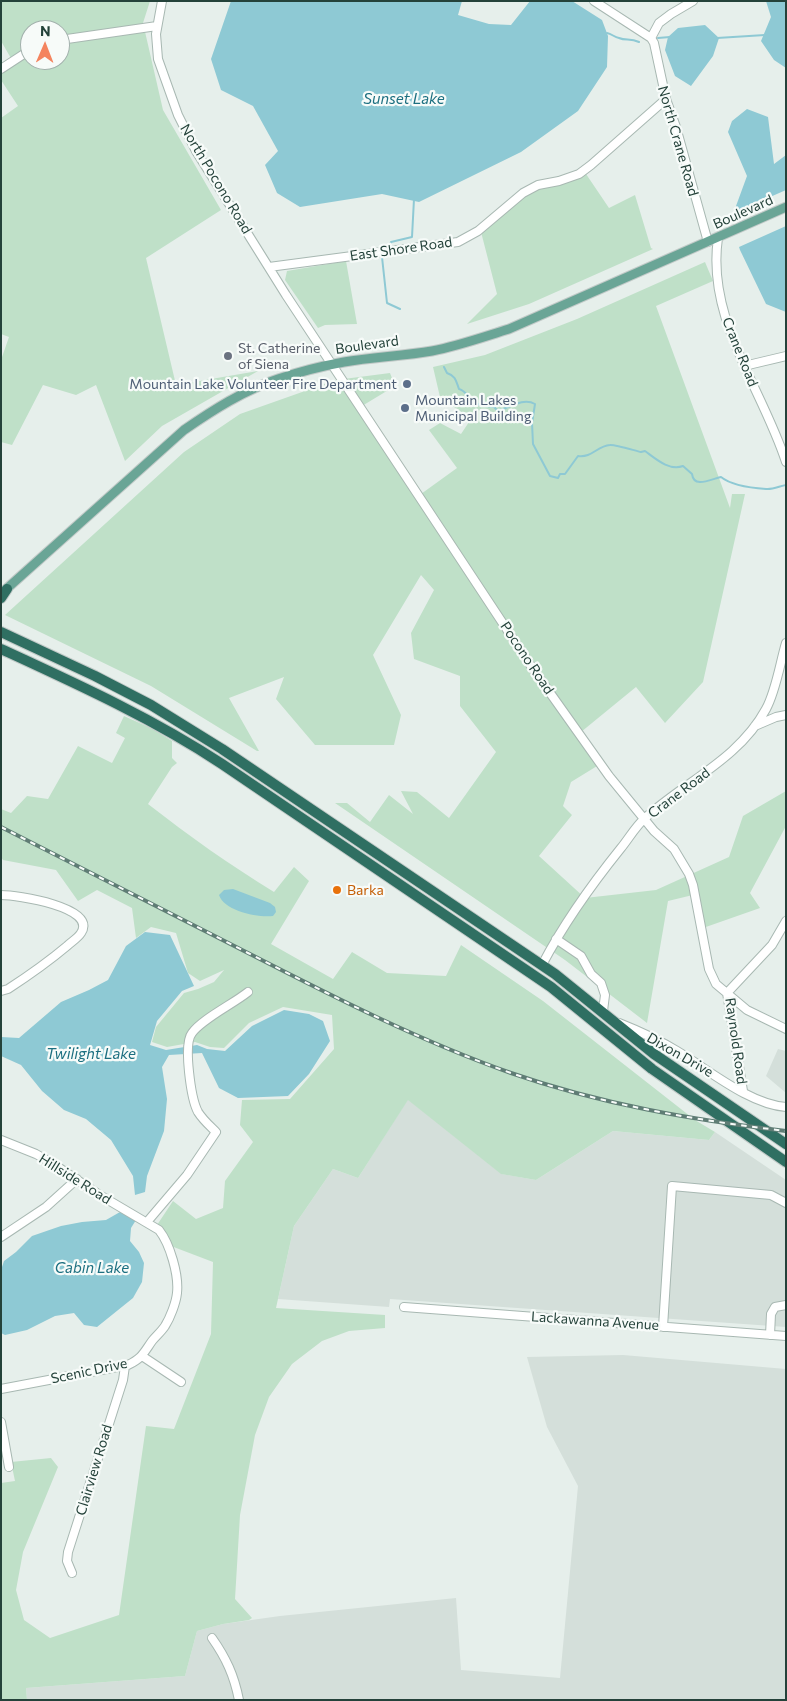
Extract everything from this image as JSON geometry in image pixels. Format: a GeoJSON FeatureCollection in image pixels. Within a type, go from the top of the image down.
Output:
{"type":"FeatureCollection","features":[{"type":"Feature","properties":{"kind":"highway"},"geometry":{"type":"LineString","coordinates":[[1,624],[12,637]]}},
{"type":"Feature","properties":{"kind":"highway"},"geometry":{"type":"LineString","coordinates":[[1,632],[95,676],[143,701],[207,739],[542,965],[616,1021],[646,1048],[680,1073],[786,1144]]}},
{"type":"Feature","properties":{"kind":"highway"},"geometry":{"type":"LineString","coordinates":[[1,649],[118,703],[206,753],[545,983],[652,1069],[786,1162]]}},
{"type":"Feature","properties":{"kind":"main road","name":"Boulevard"},"geometry":{"type":"LineString","coordinates":[[3,593],[184,430],[208,413],[257,388],[277,379],[332,364],[430,351],[501,332],[786,208]]}},
{"type":"Feature","properties":{"kind":"street","name":"North Pocono Road"},"geometry":{"type":"LineString","coordinates":[[162,1],[157,26],[156,45],[158,59],[171,96],[196,151],[269,267]]}},
{"type":"Feature","properties":{"kind":"street"},"geometry":{"type":"LineString","coordinates":[[594,1],[651,38],[659,23],[670,14],[694,1]]}},
{"type":"Feature","properties":{"kind":"street"},"geometry":{"type":"LineString","coordinates":[[70,39],[157,26]]}},
{"type":"Feature","properties":{"kind":"street","name":"North Crane Road"},"geometry":{"type":"LineString","coordinates":[[651,38],[654,43],[666,99],[676,127],[708,242]]}},
{"type":"Feature","properties":{"kind":"street"},"geometry":{"type":"LineString","coordinates":[[1,69],[20,57]]}},
{"type":"Feature","properties":{"kind":"street","name":"East Shore Road"},"geometry":{"type":"LineString","coordinates":[[269,267],[458,242],[478,231],[523,194],[538,185],[559,181],[585,170],[666,99]]}},
{"type":"Feature","properties":{"kind":"street","name":"Crane Road"},"geometry":{"type":"LineString","coordinates":[[718,238],[716,269],[720,299],[744,366],[772,426],[786,462]]}},
{"type":"Feature","properties":{"kind":"street","name":"Pocono Road"},"geometry":{"type":"LineString","coordinates":[[269,267],[536,674],[593,754],[644,819],[674,849],[689,874],[709,969],[716,984],[747,1010],[786,1029]]}},
{"type":"Feature","properties":{"kind":"street"},"geometry":{"type":"LineString","coordinates":[[744,366],[786,356]]}},
{"type":"Feature","properties":{"kind":"street","name":"Crane Road"},"geometry":{"type":"LineString","coordinates":[[542,965],[556,939],[599,876],[644,819],[723,759],[738,746],[754,726],[769,702],[786,643]]}},
{"type":"Feature","properties":{"kind":"street"},"geometry":{"type":"LineString","coordinates":[[754,726],[786,715]]}},
{"type":"Feature","properties":{"kind":"street"},"geometry":{"type":"LineString","coordinates":[[1,895],[62,906],[78,916],[82,921],[83,929],[80,934],[57,954],[8,989],[1,991]]}},
{"type":"Feature","properties":{"kind":"street","name":"Raynold Road"},"geometry":{"type":"LineString","coordinates":[[743,1091],[727,994],[772,945],[786,921]]}},
{"type":"Feature","properties":{"kind":"street"},"geometry":{"type":"LineString","coordinates":[[556,939],[581,956],[591,974],[601,983],[605,995],[603,1011]]}},
{"type":"Feature","properties":{"kind":"street"},"geometry":{"type":"LineString","coordinates":[[147,1222],[186,1175],[216,1132],[205,1121],[194,1104],[190,1081],[188,1039],[199,1025],[248,992]]}},
{"type":"Feature","properties":{"kind":"street","name":"Dixon Drive"},"geometry":{"type":"LineString","coordinates":[[616,1021],[648,1035],[743,1091]]}},
{"type":"Feature","properties":{"kind":"street"},"geometry":{"type":"LineString","coordinates":[[743,1091],[777,1106],[786,1107]]}},
{"type":"Feature","properties":{"kind":"street","name":"Hillside Road"},"geometry":{"type":"LineString","coordinates":[[1,1140],[36,1154],[147,1222]]}},
{"type":"Feature","properties":{"kind":"street"},"geometry":{"type":"LineString","coordinates":[[1,1237],[46,1207],[77,1179]]}},
{"type":"Feature","properties":{"kind":"street"},"geometry":{"type":"LineString","coordinates":[[663,1327],[672,1186],[771,1195],[786,1203]]}},
{"type":"Feature","properties":{"kind":"street","name":"Scenic Drive"},"geometry":{"type":"LineString","coordinates":[[1,1389],[125,1366],[141,1358],[165,1326],[175,1303],[177,1292],[176,1275],[165,1237],[159,1230],[147,1222]]}},
{"type":"Feature","properties":{"kind":"street"},"geometry":{"type":"LineString","coordinates":[[770,1335],[771,1314],[775,1307],[786,1305]]}},
{"type":"Feature","properties":{"kind":"street","name":"Lackawanna Avenue"},"geometry":{"type":"LineString","coordinates":[[404,1306],[786,1336]]}},
{"type":"Feature","properties":{"kind":"street"},"geometry":{"type":"LineString","coordinates":[[142,1356],[181,1382]]}},
{"type":"Feature","properties":{"kind":"street","name":"Clairview Road"},"geometry":{"type":"LineString","coordinates":[[72,1573],[67,1561],[68,1552],[123,1380],[125,1366]]}},
{"type":"Feature","properties":{"kind":"street"},"geometry":{"type":"LineString","coordinates":[[1,1422],[9,1467]]}},
{"type":"Feature","properties":{"kind":"street"},"geometry":{"type":"LineString","coordinates":[[212,1638],[226,1659],[239,1700]]}},
{"type":"Feature","properties":{"kind":"shaded area"},"geometry":{"type":"Polygon","coordinates":[[[778,1049],[786,1051],[786,1093],[766,1076],[778,1049]]]}},
{"type":"Feature","properties":{"kind":"shaded area"},"geometry":{"type":"Polygon","coordinates":[[[408,1099],[502,1174],[536,1180],[613,1131],[709,1140],[715,1132],[786,1180],[786,1327],[390,1299],[389,1307],[278,1299],[294,1226],[333,1169],[358,1178],[408,1099]]]}},
{"type":"Feature","properties":{"kind":"shaded area"},"geometry":{"type":"Polygon","coordinates":[[[623,1355],[786,1369],[786,1700],[27,1700],[26,1688],[185,1676],[197,1631],[223,1624],[280,1616],[456,1598],[461,1670],[560,1678],[578,1486],[547,1427],[527,1357],[623,1355]]]}},
{"type":"Feature","properties":{"kind":"green space"},"geometry":{"type":"Polygon","coordinates":[[[1,1],[150,1],[143,23],[163,110],[221,210],[146,258],[176,385],[258,371],[162,426],[125,461],[96,385],[76,395],[43,385],[12,445],[1,442],[1,360],[9,337],[1,334],[1,118],[18,106],[1,80],[1,69],[12,60],[1,41],[1,1]]]}},
{"type":"Feature","properties":{"kind":"green space"},"geometry":{"type":"Polygon","coordinates":[[[584,171],[609,208],[635,195],[651,248],[653,249],[529,304],[467,324],[497,294],[480,228],[531,190],[584,171]]]}},
{"type":"Feature","properties":{"kind":"green space"},"geometry":{"type":"Polygon","coordinates":[[[346,261],[357,324],[325,325],[318,328],[285,280],[287,271],[346,261]]]}},
{"type":"Feature","properties":{"kind":"green space"},"geometry":{"type":"Polygon","coordinates":[[[705,262],[713,281],[656,306],[730,508],[732,494],[745,494],[703,682],[665,723],[636,687],[581,732],[602,763],[571,782],[563,806],[572,815],[539,856],[585,898],[656,890],[729,857],[743,816],[786,791],[786,826],[750,893],[760,908],[703,928],[697,894],[668,901],[647,1023],[565,960],[335,803],[347,803],[370,822],[389,795],[413,814],[401,791],[417,792],[449,818],[496,752],[460,706],[460,676],[414,659],[411,633],[434,590],[421,575],[373,655],[401,715],[394,745],[315,745],[276,699],[284,677],[229,698],[259,751],[257,751],[151,686],[5,615],[184,452],[240,414],[336,380],[390,373],[395,386],[362,406],[421,494],[457,468],[429,430],[440,423],[461,434],[471,419],[440,397],[433,367],[485,355],[577,319],[705,262]]]}},
{"type":"Feature","properties":{"kind":"green space"},"geometry":{"type":"Polygon","coordinates":[[[124,716],[153,729],[172,741],[172,758],[177,763],[172,767],[148,804],[210,850],[274,892],[294,867],[309,881],[271,944],[333,979],[352,952],[387,973],[446,976],[461,945],[543,1001],[695,1120],[715,1132],[709,1140],[613,1131],[536,1180],[501,1174],[408,1100],[358,1178],[333,1169],[294,1226],[276,1308],[385,1315],[385,1328],[349,1331],[322,1341],[292,1364],[269,1397],[255,1435],[240,1515],[235,1599],[252,1618],[197,1631],[185,1676],[26,1688],[27,1700],[1,1700],[1,1483],[15,1481],[11,1462],[51,1458],[58,1467],[23,1552],[16,1590],[24,1620],[50,1638],[119,1615],[146,1426],[174,1429],[211,1334],[213,1262],[171,1246],[157,1225],[173,1201],[196,1219],[223,1208],[225,1181],[253,1142],[240,1125],[242,1100],[290,1099],[334,1049],[332,1015],[283,1007],[249,1023],[224,1048],[210,1047],[195,1042],[167,1047],[152,1042],[156,1027],[184,993],[214,982],[224,970],[200,981],[188,973],[176,933],[151,927],[136,938],[132,908],[97,890],[78,901],[56,870],[3,860],[1,857],[1,809],[11,813],[27,796],[48,799],[78,746],[112,763],[125,738],[116,733],[124,716]]]}},
{"type":"Feature","properties":{"kind":"water","name":"Sunset Lake"},"geometry":{"type":"Polygon","coordinates":[[[231,1],[462,1],[458,15],[489,24],[511,25],[530,1],[572,1],[602,20],[608,36],[607,67],[578,111],[521,152],[419,202],[382,194],[300,207],[277,193],[265,165],[278,151],[253,106],[221,90],[211,59],[231,1]]]}},
{"type":"Feature","properties":{"kind":"water"},"geometry":{"type":"Polygon","coordinates":[[[766,1],[786,1],[786,68],[774,60],[761,41],[771,17],[766,1]]]}},
{"type":"Feature","properties":{"kind":"water"},"geometry":{"type":"Polygon","coordinates":[[[705,25],[719,38],[713,56],[691,86],[675,76],[665,50],[668,37],[678,28],[705,25]]]}},
{"type":"Feature","properties":{"kind":"water"},"geometry":{"type":"Polygon","coordinates":[[[747,109],[768,117],[774,164],[786,155],[786,190],[736,212],[736,206],[747,176],[728,132],[732,121],[747,109]]]}},
{"type":"Feature","properties":{"kind":"water"},"geometry":{"type":"Polygon","coordinates":[[[786,226],[786,312],[766,304],[739,247],[786,226]]]}},
{"type":"Feature","properties":{"kind":"water"},"geometry":{"type":"Polygon","coordinates":[[[233,889],[270,903],[275,907],[276,912],[273,916],[259,916],[234,909],[222,901],[219,895],[224,890],[233,889]]]}},
{"type":"Feature","properties":{"kind":"water","name":"Twilight Lake"},"geometry":{"type":"Polygon","coordinates":[[[145,932],[170,935],[194,986],[182,991],[157,1021],[150,1045],[166,1050],[197,1045],[207,1049],[225,1051],[252,1026],[284,1010],[309,1014],[323,1021],[330,1041],[309,1074],[288,1096],[238,1098],[219,1088],[202,1053],[169,1055],[162,1067],[167,1099],[164,1131],[147,1176],[145,1192],[135,1195],[133,1176],[111,1140],[86,1119],[64,1110],[42,1091],[21,1065],[1,1056],[1,1037],[19,1038],[61,1002],[108,980],[126,946],[145,932]]]}},
{"type":"Feature","properties":{"kind":"water","name":"Cabin Lake"},"geometry":{"type":"Polygon","coordinates":[[[120,1212],[136,1220],[131,1228],[130,1241],[139,1252],[144,1263],[142,1282],[133,1298],[97,1327],[84,1325],[74,1313],[55,1316],[27,1330],[5,1335],[1,1333],[1,1270],[4,1261],[32,1236],[61,1226],[106,1220],[120,1212]]]}},
{"type":"Feature","properties":{"kind":"waterway"},"geometry":{"type":"LineString","coordinates":[[607,33],[622,39],[639,42]]}},
{"type":"Feature","properties":{"kind":"waterway"},"geometry":{"type":"LineString","coordinates":[[717,38],[765,35]]}},
{"type":"Feature","properties":{"kind":"waterway"},"geometry":{"type":"LineString","coordinates":[[658,38],[670,37]]}},
{"type":"Feature","properties":{"kind":"waterway"},"geometry":{"type":"LineString","coordinates":[[389,246],[391,242],[412,237],[414,199]]}},
{"type":"Feature","properties":{"kind":"waterway"},"geometry":{"type":"LineString","coordinates":[[382,257],[387,303],[400,309]]}},
{"type":"Feature","properties":{"kind":"waterway"},"geometry":{"type":"LineString","coordinates":[[444,367],[447,373],[455,379],[459,389],[476,403],[494,407],[498,411],[521,402],[535,404],[532,423],[533,444],[550,476],[558,478],[560,474],[565,474],[578,456],[591,454],[601,447],[612,445],[641,452],[645,451],[668,466],[683,466],[692,474],[693,479],[699,482],[721,477],[736,484],[755,488],[771,489],[786,485]]}},
{"type":"Feature","properties":{"kind":"railway"},"geometry":{"type":"LineString","coordinates":[[1,827],[345,1002],[410,1033],[477,1060],[578,1094],[647,1110],[716,1122],[786,1131]]}},
{"type":"Feature","properties":{"kind":"place","name":"St. Catherine of Siena"},"geometry":{"type":"Point","coordinates":[228,356]}},
{"type":"Feature","properties":{"kind":"place","name":"Mountain Lake Volunteer Fire Department"},"geometry":{"type":"Point","coordinates":[407,384]}},
{"type":"Feature","properties":{"kind":"place","name":"Mountain Lakes Municipal Building"},"geometry":{"type":"Point","coordinates":[405,408]}},
{"type":"Feature","properties":{"kind":"place","name":"Barka"},"geometry":{"type":"Point","coordinates":[337,890]}}]}
